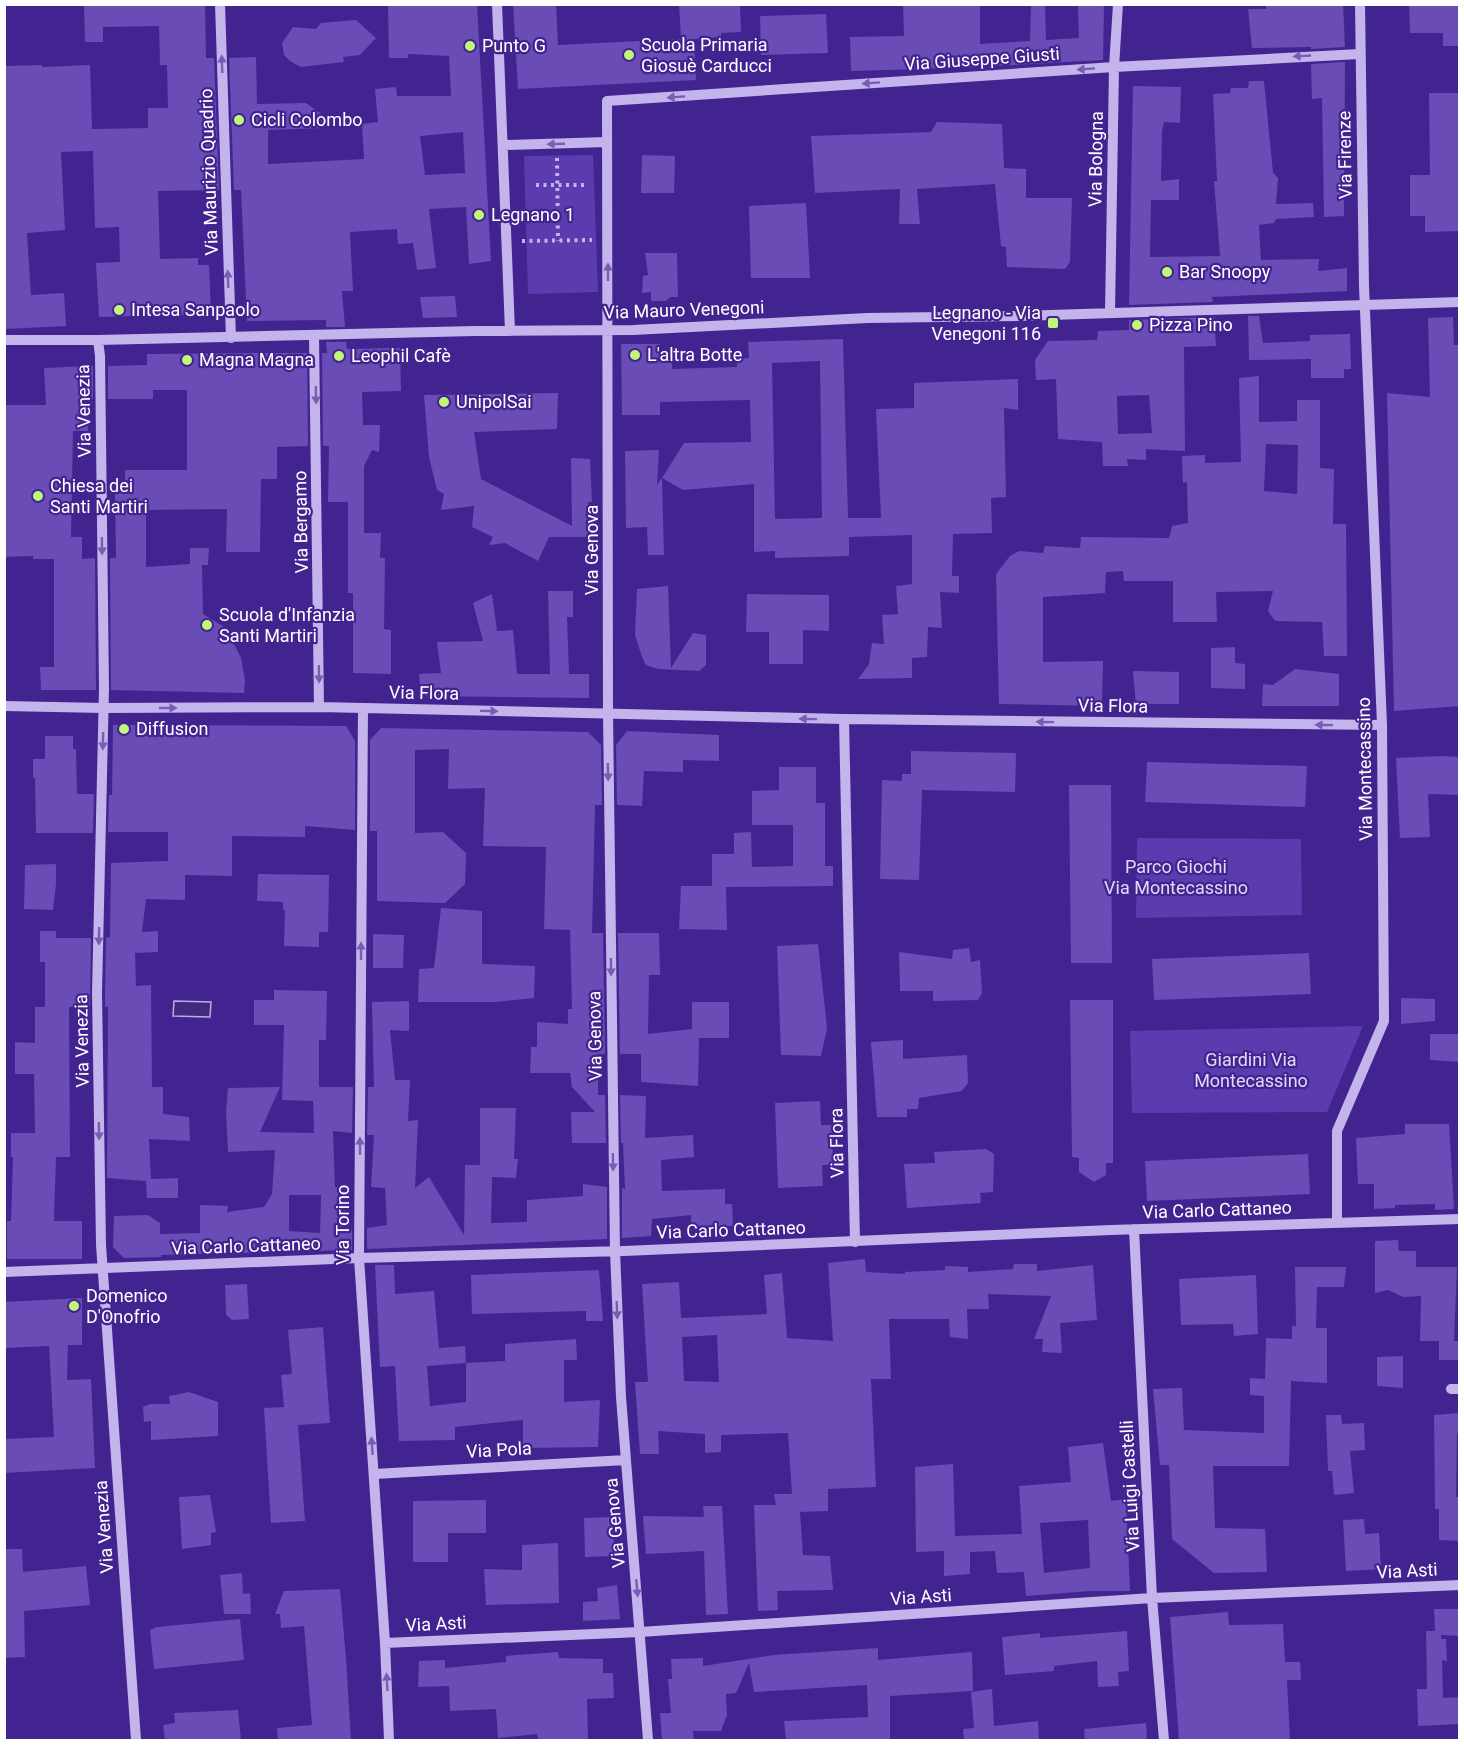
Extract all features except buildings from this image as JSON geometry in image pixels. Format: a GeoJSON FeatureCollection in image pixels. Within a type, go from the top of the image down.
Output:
{"type":"FeatureCollection","features":[{"type":"Feature","properties":{"kind":"street","name":"Via Maurizio Quadrio"},"geometry":{"type":"LineString","coordinates":[[220,4],[231,338]]}},
{"type":"Feature","properties":{"kind":"street"},"geometry":{"type":"LineString","coordinates":[[497,4],[510,331]]}},
{"type":"Feature","properties":{"kind":"street","name":"Via Bologna"},"geometry":{"type":"LineString","coordinates":[[1110,313],[1114,67],[1118,4]]}},
{"type":"Feature","properties":{"kind":"street","name":"Via Firenze"},"geometry":{"type":"LineString","coordinates":[[1360,4],[1365,305]]}},
{"type":"Feature","properties":{"kind":"street","name":"Via Giuseppe Giusti"},"geometry":{"type":"LineString","coordinates":[[607,101],[1114,67],[1360,54]]}},
{"type":"Feature","properties":{"kind":"street","name":"Via Genova"},"geometry":{"type":"LineString","coordinates":[[607,101],[608,713],[615,1251],[621,1397],[648,1740]]}},
{"type":"Feature","properties":{"kind":"street"},"geometry":{"type":"LineString","coordinates":[[504,145],[608,142]]}},
{"type":"Feature","properties":{"kind":"street","name":"Via Mauro Venegoni"},"geometry":{"type":"LineString","coordinates":[[4,340],[609,330],[867,318],[1460,302]]}},
{"type":"Feature","properties":{"kind":"street","name":"Via Montecassino"},"geometry":{"type":"LineString","coordinates":[[1337,1222],[1337,1131],[1384,1020],[1382,725],[1365,305]]}},
{"type":"Feature","properties":{"kind":"street","name":"Via Bergamo"},"geometry":{"type":"LineString","coordinates":[[314,336],[319,707]]}},
{"type":"Feature","properties":{"kind":"street","name":"Via Venezia"},"geometry":{"type":"LineString","coordinates":[[98,340],[104,708],[98,993],[102,1269],[136,1740]]}},
{"type":"Feature","properties":{"kind":"street","name":"Via Flora"},"geometry":{"type":"LineString","coordinates":[[4,706],[319,707],[844,719],[1382,725]]}},
{"type":"Feature","properties":{"kind":"street","name":"Via Torino"},"geometry":{"type":"LineString","coordinates":[[363,709],[359,1258],[385,1643],[389,1740]]}},
{"type":"Feature","properties":{"kind":"street","name":"Via Flora"},"geometry":{"type":"LineString","coordinates":[[844,719],[855,1242]]}},
{"type":"Feature","properties":{"kind":"street","name":"Via Carlo Cattaneo"},"geometry":{"type":"LineString","coordinates":[[4,1272],[855,1242],[1134,1229],[1460,1219]]}},
{"type":"Feature","properties":{"kind":"street","name":"Via Luigi Castelli"},"geometry":{"type":"LineString","coordinates":[[1134,1229],[1152,1598],[1164,1740]]}},
{"type":"Feature","properties":{"kind":"street","name":"Via Pola"},"geometry":{"type":"LineString","coordinates":[[374,1474],[626,1460]]}},
{"type":"Feature","properties":{"kind":"street","name":"Via Asti"},"geometry":{"type":"LineString","coordinates":[[385,1643],[640,1632],[1152,1598],[1460,1585]]}},
{"type":"Feature","properties":{"kind":"path"},"geometry":{"type":"LineString","coordinates":[[557,144],[558,241]]}},
{"type":"Feature","properties":{"kind":"path"},"geometry":{"type":"LineString","coordinates":[[536,185],[586,184]]}},
{"type":"Feature","properties":{"kind":"path"},"geometry":{"type":"LineString","coordinates":[[508,242],[608,240]]}},
{"type":"Feature","properties":{"kind":"green space"},"geometry":{"type":"Polygon","coordinates":[[[593,155],[598,292],[528,294],[524,156],[593,155]]]}},
{"type":"Feature","properties":{"kind":"green space","name":"Parco Giochi Via Montecassino"},"geometry":{"type":"Polygon","coordinates":[[[1137,838],[1301,839],[1302,915],[1136,918],[1137,838]]]}},
{"type":"Feature","properties":{"kind":"green space","name":"Giardini Via Montecassino"},"geometry":{"type":"Polygon","coordinates":[[[1363,1026],[1327,1112],[1132,1113],[1130,1031],[1363,1026]]]}},
{"type":"Feature","properties":{"kind":"shaded area"},"geometry":{"type":"Polygon","coordinates":[[[174,1001],[211,1002],[210,1017],[173,1016],[174,1001]]]}},
{"type":"Feature","properties":{"kind":"place","name":"Punto G"},"geometry":{"type":"Point","coordinates":[470,46]}},
{"type":"Feature","properties":{"kind":"place","name":"Scuola Primaria Giosuè Carducci"},"geometry":{"type":"Point","coordinates":[629,55]}},
{"type":"Feature","properties":{"kind":"place","name":"Cicli Colombo"},"geometry":{"type":"Point","coordinates":[239,120]}},
{"type":"Feature","properties":{"kind":"place","name":"Legnano 1"},"geometry":{"type":"Point","coordinates":[479,215]}},
{"type":"Feature","properties":{"kind":"place","name":"Bar Snoopy"},"geometry":{"type":"Point","coordinates":[1167,272]}},
{"type":"Feature","properties":{"kind":"place","name":"Intesa Sanpaolo"},"geometry":{"type":"Point","coordinates":[119,310]}},
{"type":"Feature","properties":{"kind":"place","name":"Legnano - Via Venegoni 116"},"geometry":{"type":"Point","coordinates":[1053,323]}},
{"type":"Feature","properties":{"kind":"place","name":"Pizza Pino"},"geometry":{"type":"Point","coordinates":[1137,325]}},
{"type":"Feature","properties":{"kind":"place","name":"L'altra Botte"},"geometry":{"type":"Point","coordinates":[635,355]}},
{"type":"Feature","properties":{"kind":"place","name":"Leophil Cafè"},"geometry":{"type":"Point","coordinates":[339,356]}},
{"type":"Feature","properties":{"kind":"place","name":"Magna Magna"},"geometry":{"type":"Point","coordinates":[187,360]}},
{"type":"Feature","properties":{"kind":"place","name":"UnipolSai"},"geometry":{"type":"Point","coordinates":[444,402]}},
{"type":"Feature","properties":{"kind":"place","name":"Chiesa dei Santi Martiri"},"geometry":{"type":"Point","coordinates":[38,496]}},
{"type":"Feature","properties":{"kind":"place","name":"Scuola d'Infanzia Santi Martiri"},"geometry":{"type":"Point","coordinates":[207,625]}},
{"type":"Feature","properties":{"kind":"place","name":"Diffusion"},"geometry":{"type":"Point","coordinates":[124,729]}},
{"type":"Feature","properties":{"kind":"place","name":"Domenico D'Onofrio"},"geometry":{"type":"Point","coordinates":[74,1306]}}]}
